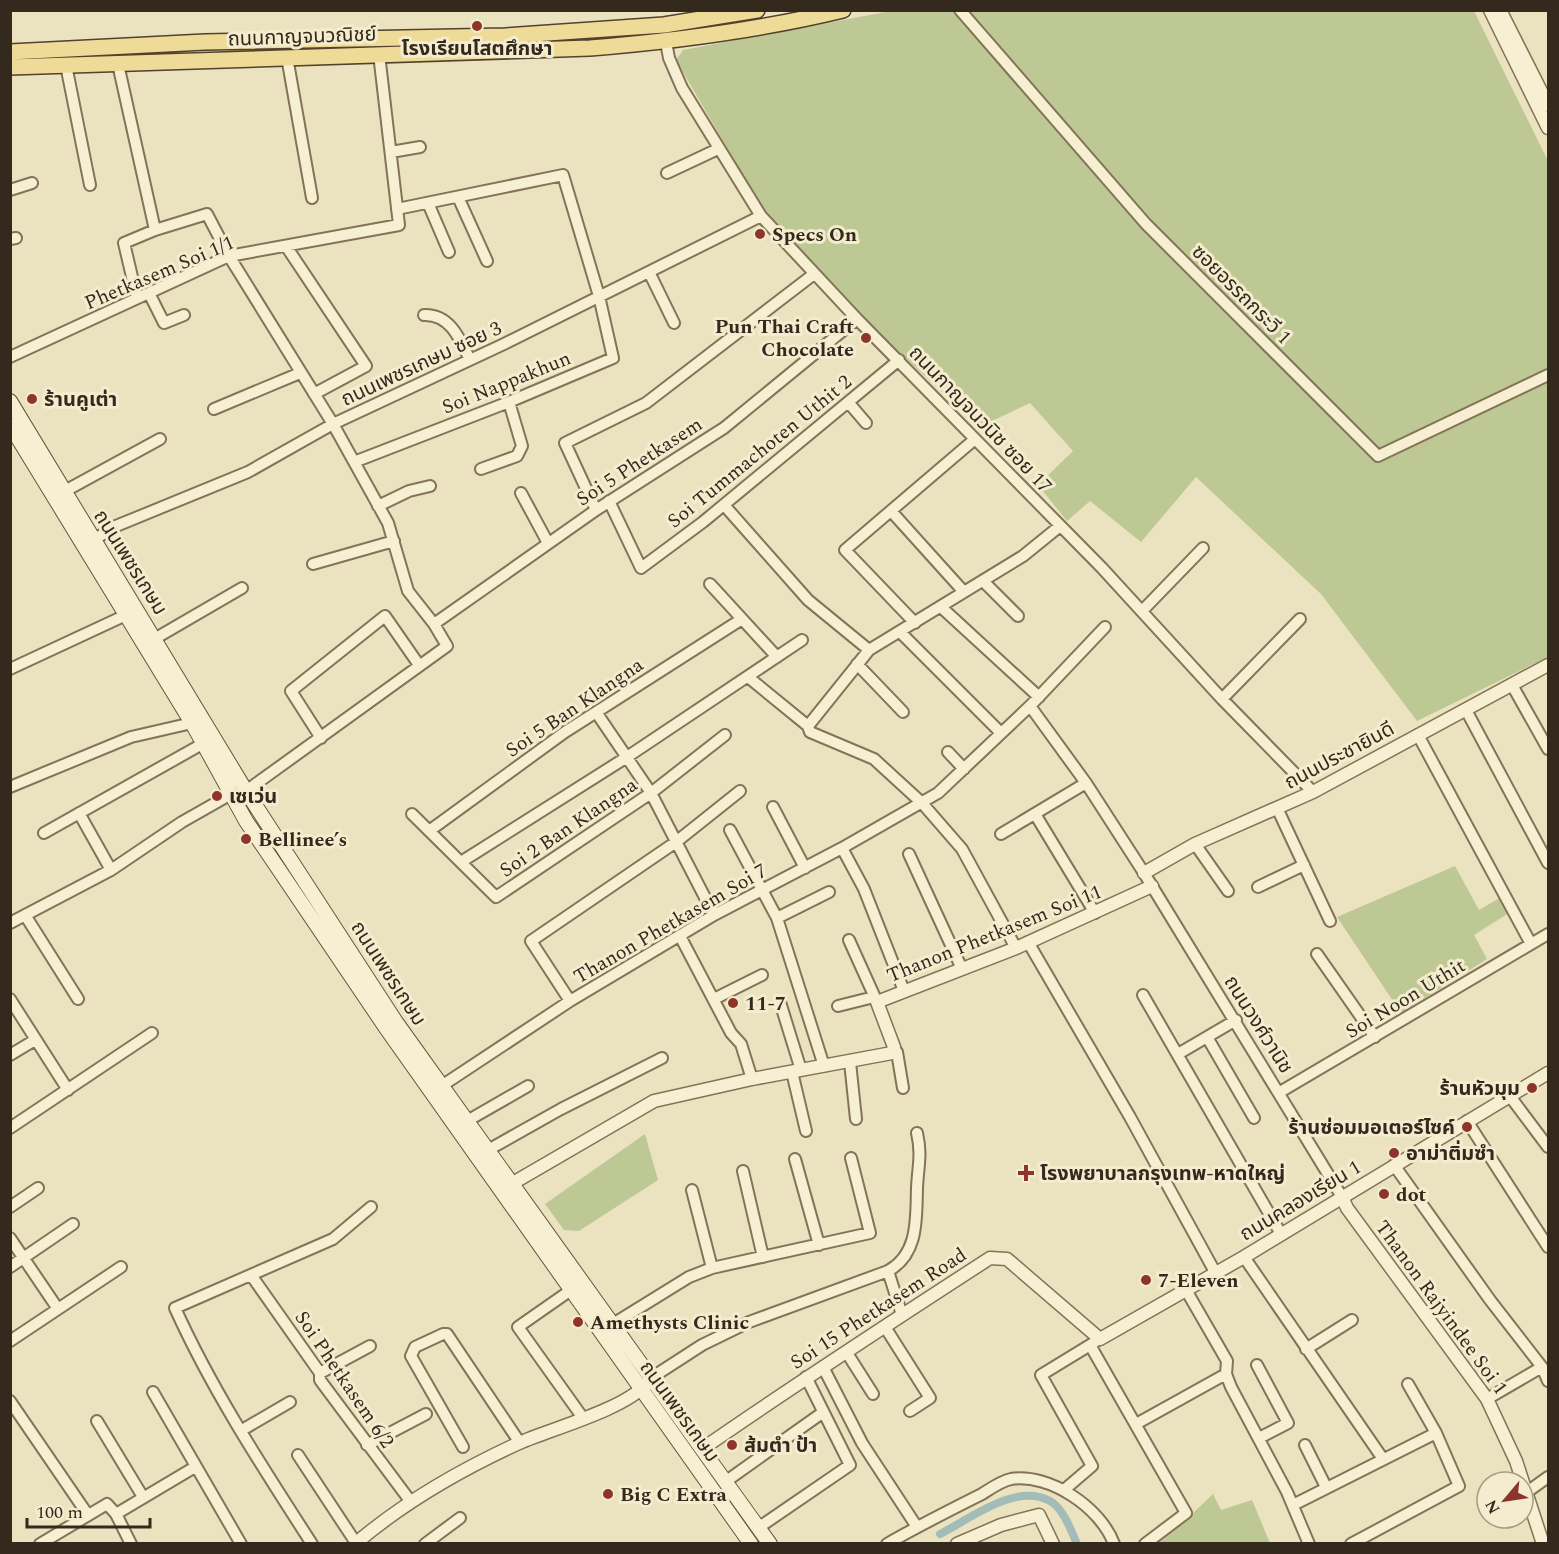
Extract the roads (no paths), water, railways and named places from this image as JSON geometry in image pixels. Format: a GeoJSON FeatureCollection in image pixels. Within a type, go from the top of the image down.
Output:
{"type":"FeatureCollection","features":[{"type":"Feature","properties":{"kind":"main road","name":"ถนนกาญจนวณิชย์"},"geometry":{"type":"LineString","coordinates":[[11,61],[66,65],[380,54],[664,25],[756,10]]}},
{"type":"Feature","properties":{"kind":"main road","name":"ถนนกาญจนวณิชย์"},"geometry":{"type":"LineString","coordinates":[[11,61],[206,42],[505,43],[590,48],[666,42],[807,19],[843,10]]}},
{"type":"Feature","properties":{"kind":"main road","name":"ถนนเพชรเกษม"},"geometry":{"type":"LineString","coordinates":[[10,401],[65,491],[74,518],[95,539],[156,638],[240,792]]}},
{"type":"Feature","properties":{"kind":"main road","name":"ถนนเพชรเกษม"},"geometry":{"type":"LineString","coordinates":[[10,424],[74,518],[126,615],[204,743],[240,792],[391,1025],[571,1290],[751,1544]]}},
{"type":"Feature","properties":{"kind":"main road","name":"ถนนเพชรเกษม"},"geometry":{"type":"LineString","coordinates":[[391,1025],[443,1085],[770,1544]]}},
{"type":"Feature","properties":{"kind":"street","name":"ซอยอรรถกระวี 1"},"geometry":{"type":"LineString","coordinates":[[960,10],[1146,224],[1378,456],[1548,375]]}},
{"type":"Feature","properties":{"kind":"street"},"geometry":{"type":"LineString","coordinates":[[1490,10],[1548,128]]}},
{"type":"Feature","properties":{"kind":"street"},"geometry":{"type":"LineString","coordinates":[[1500,10],[1548,105]]}},
{"type":"Feature","properties":{"kind":"street","name":"ถนนกาญจนวนิช ซอย 17"},"geometry":{"type":"LineString","coordinates":[[666,42],[678,80],[718,149],[761,216],[857,319],[1143,610],[1222,699],[1313,792]]}},
{"type":"Feature","properties":{"kind":"street"},"geometry":{"type":"LineString","coordinates":[[380,54],[397,209],[563,175],[600,296]]}},
{"type":"Feature","properties":{"kind":"street"},"geometry":{"type":"LineString","coordinates":[[287,57],[312,198]]}},
{"type":"Feature","properties":{"kind":"street"},"geometry":{"type":"LineString","coordinates":[[118,64],[155,230]]}},
{"type":"Feature","properties":{"kind":"street"},"geometry":{"type":"LineString","coordinates":[[66,65],[90,185]]}},
{"type":"Feature","properties":{"kind":"street"},"geometry":{"type":"LineString","coordinates":[[390,152],[420,147]]}},
{"type":"Feature","properties":{"kind":"street"},"geometry":{"type":"LineString","coordinates":[[666,173],[718,149]]}},
{"type":"Feature","properties":{"kind":"street"},"geometry":{"type":"LineString","coordinates":[[10,190],[32,183]]}},
{"type":"Feature","properties":{"kind":"street"},"geometry":{"type":"LineString","coordinates":[[458,197],[487,261]]}},
{"type":"Feature","properties":{"kind":"street"},"geometry":{"type":"LineString","coordinates":[[428,203],[449,252]]}},
{"type":"Feature","properties":{"kind":"street","name":"Phetkasem Soi 1/1"},"geometry":{"type":"LineString","coordinates":[[10,357],[229,256],[399,225],[397,209]]}},
{"type":"Feature","properties":{"kind":"street"},"geometry":{"type":"LineString","coordinates":[[10,923],[111,870],[182,822],[240,792],[321,738],[447,646],[434,624],[408,591],[394,541],[378,506],[333,424],[229,256],[207,214],[155,230],[124,243],[137,298]]}},
{"type":"Feature","properties":{"kind":"street","name":"ถนนเพชรเกษม ซอย 3"},"geometry":{"type":"LineString","coordinates":[[95,539],[116,526],[248,472],[333,424],[469,358],[504,344],[761,216]]}},
{"type":"Feature","properties":{"kind":"street"},"geometry":{"type":"LineString","coordinates":[[286,246],[366,366],[314,394]]}},
{"type":"Feature","properties":{"kind":"street"},"geometry":{"type":"LineString","coordinates":[[649,272],[674,323]]}},
{"type":"Feature","properties":{"kind":"street"},"geometry":{"type":"LineString","coordinates":[[596,510],[565,443],[646,403],[814,274]]}},
{"type":"Feature","properties":{"kind":"street"},"geometry":{"type":"LineString","coordinates":[[149,294],[164,323],[184,315]]}},
{"type":"Feature","properties":{"kind":"street","name":"Soi Nappakhun"},"geometry":{"type":"LineString","coordinates":[[354,462],[509,402],[613,358],[600,296]]}},
{"type":"Feature","properties":{"kind":"street"},"geometry":{"type":"LineString","coordinates":[[424,315],[438,317],[451,325],[469,358]]}},
{"type":"Feature","properties":{"kind":"street","name":"Soi 5 Phetkasem"},"geometry":{"type":"LineString","coordinates":[[434,624],[609,501],[724,428],[857,319]]}},
{"type":"Feature","properties":{"kind":"street","name":"Soi Tummachoten Uthit 2"},"geometry":{"type":"LineString","coordinates":[[609,501],[641,568],[724,505],[899,360]]}},
{"type":"Feature","properties":{"kind":"street"},"geometry":{"type":"LineString","coordinates":[[214,409],[300,373]]}},
{"type":"Feature","properties":{"kind":"street"},"geometry":{"type":"LineString","coordinates":[[481,469],[517,456],[520,452],[522,446],[509,402]]}},
{"type":"Feature","properties":{"kind":"street"},"geometry":{"type":"LineString","coordinates":[[848,402],[866,423]]}},
{"type":"Feature","properties":{"kind":"street"},"geometry":{"type":"LineString","coordinates":[[65,491],[160,439]]}},
{"type":"Feature","properties":{"kind":"street"},"geometry":{"type":"LineString","coordinates":[[915,623],[845,550],[975,439]]}},
{"type":"Feature","properties":{"kind":"street"},"geometry":{"type":"LineString","coordinates":[[378,506],[409,491],[430,486]]}},
{"type":"Feature","properties":{"kind":"street"},"geometry":{"type":"LineString","coordinates":[[522,493],[548,543]]}},
{"type":"Feature","properties":{"kind":"street"},"geometry":{"type":"LineString","coordinates":[[724,505],[808,600],[869,650]]}},
{"type":"Feature","properties":{"kind":"street"},"geometry":{"type":"LineString","coordinates":[[891,511],[964,592]]}},
{"type":"Feature","properties":{"kind":"street"},"geometry":{"type":"LineString","coordinates":[[808,726],[869,650],[1023,556],[1060,526]]}},
{"type":"Feature","properties":{"kind":"street"},"geometry":{"type":"LineString","coordinates":[[313,564],[394,541]]}},
{"type":"Feature","properties":{"kind":"street"},"geometry":{"type":"LineString","coordinates":[[1143,610],[1203,548]]}},
{"type":"Feature","properties":{"kind":"street"},"geometry":{"type":"LineString","coordinates":[[984,581],[1018,616]]}},
{"type":"Feature","properties":{"kind":"street"},"geometry":{"type":"LineString","coordinates":[[710,584],[777,657]]}},
{"type":"Feature","properties":{"kind":"street"},"geometry":{"type":"LineString","coordinates":[[156,638],[242,588]]}},
{"type":"Feature","properties":{"kind":"street"},"geometry":{"type":"LineString","coordinates":[[941,607],[1039,697]]}},
{"type":"Feature","properties":{"kind":"street"},"geometry":{"type":"LineString","coordinates":[[10,669],[126,615]]}},
{"type":"Feature","properties":{"kind":"street"},"geometry":{"type":"LineString","coordinates":[[321,738],[291,691],[385,616],[419,665]]}},
{"type":"Feature","properties":{"kind":"street","name":"Soi 5 Ban Klangna"},"geometry":{"type":"LineString","coordinates":[[429,831],[565,732],[742,619]]}},
{"type":"Feature","properties":{"kind":"street"},"geometry":{"type":"LineString","coordinates":[[1222,699],[1300,620]]}},
{"type":"Feature","properties":{"kind":"street","name":"Thanon Phetkasem Soi 7"},"geometry":{"type":"LineString","coordinates":[[443,1085],[570,1001],[714,915],[922,803],[964,769],[1030,706],[1105,627]]}},
{"type":"Feature","properties":{"kind":"street"},"geometry":{"type":"LineString","coordinates":[[900,632],[1001,733]]}},
{"type":"Feature","properties":{"kind":"street"},"geometry":{"type":"LineString","coordinates":[[461,862],[627,757],[802,640]]}},
{"type":"Feature","properties":{"kind":"street"},"geometry":{"type":"LineString","coordinates":[[857,664],[903,712]]}},
{"type":"Feature","properties":{"kind":"street","name":"ถนนประชายินดี"},"geometry":{"type":"LineString","coordinates":[[1144,873],[1196,844],[1278,810],[1313,792],[1548,665]]}},
{"type":"Feature","properties":{"kind":"street"},"geometry":{"type":"LineString","coordinates":[[748,677],[808,726],[810,732],[874,759],[922,803],[966,856],[1130,1117],[1215,1272]]}},
{"type":"Feature","properties":{"kind":"street"},"geometry":{"type":"LineString","coordinates":[[1512,685],[1548,749]]}},
{"type":"Feature","properties":{"kind":"street","name":"ถนนวงศ์วานิช"},"geometry":{"type":"LineString","coordinates":[[1030,706],[1086,783],[1144,873],[1236,1020],[1342,1197]]}},
{"type":"Feature","properties":{"kind":"street"},"geometry":{"type":"LineString","coordinates":[[1466,710],[1548,863]]}},
{"type":"Feature","properties":{"kind":"street"},"geometry":{"type":"LineString","coordinates":[[596,712],[651,793],[714,915]]}},
{"type":"Feature","properties":{"kind":"street"},"geometry":{"type":"LineString","coordinates":[[10,787],[131,737],[192,723]]}},
{"type":"Feature","properties":{"kind":"street","name":"Soi 2 Ban Klangna"},"geometry":{"type":"LineString","coordinates":[[412,814],[496,897],[651,793],[724,735]]}},
{"type":"Feature","properties":{"kind":"street"},"geometry":{"type":"LineString","coordinates":[[1418,735],[1531,944]]}},
{"type":"Feature","properties":{"kind":"street"},"geometry":{"type":"LineString","coordinates":[[44,833],[204,743]]}},
{"type":"Feature","properties":{"kind":"street"},"geometry":{"type":"LineString","coordinates":[[948,752],[964,769]]}},
{"type":"Feature","properties":{"kind":"street"},"geometry":{"type":"LineString","coordinates":[[1002,834],[1086,783]]}},
{"type":"Feature","properties":{"kind":"street"},"geometry":{"type":"LineString","coordinates":[[570,1001],[531,941],[676,842],[741,791]]}},
{"type":"Feature","properties":{"kind":"street"},"geometry":{"type":"LineString","coordinates":[[773,807],[805,868]]}},
{"type":"Feature","properties":{"kind":"street"},"geometry":{"type":"LineString","coordinates":[[1278,810],[1330,921]]}},
{"type":"Feature","properties":{"kind":"street"},"geometry":{"type":"LineString","coordinates":[[79,813],[111,870]]}},
{"type":"Feature","properties":{"kind":"street"},"geometry":{"type":"LineString","coordinates":[[1035,814],[1095,913]]}},
{"type":"Feature","properties":{"kind":"street"},"geometry":{"type":"LineString","coordinates":[[730,830],[777,918],[824,1066]]}},
{"type":"Feature","properties":{"kind":"street"},"geometry":{"type":"LineString","coordinates":[[1196,844],[1228,891]]}},
{"type":"Feature","properties":{"kind":"street"},"geometry":{"type":"LineString","coordinates":[[842,848],[864,889],[904,991]]}},
{"type":"Feature","properties":{"kind":"street"},"geometry":{"type":"LineString","coordinates":[[909,854],[962,969]]}},
{"type":"Feature","properties":{"kind":"street"},"geometry":{"type":"LineString","coordinates":[[1258,886],[1304,865]]}},
{"type":"Feature","properties":{"kind":"street","name":"Thanon Phetkasem Soi 11"},"geometry":{"type":"LineString","coordinates":[[897,1052],[876,1000],[1022,945],[1152,886]]}},
{"type":"Feature","properties":{"kind":"street"},"geometry":{"type":"LineString","coordinates":[[777,918],[829,892]]}},
{"type":"Feature","properties":{"kind":"street"},"geometry":{"type":"LineString","coordinates":[[25,915],[78,999]]}},
{"type":"Feature","properties":{"kind":"street","name":"Soi Noon Uthit"},"geometry":{"type":"LineString","coordinates":[[1280,1092],[1548,934]]}},
{"type":"Feature","properties":{"kind":"street"},"geometry":{"type":"LineString","coordinates":[[680,936],[731,1034],[741,1044],[752,1079]]}},
{"type":"Feature","properties":{"kind":"street"},"geometry":{"type":"LineString","coordinates":[[838,1006],[876,1000],[849,940]]}},
{"type":"Feature","properties":{"kind":"street"},"geometry":{"type":"LineString","coordinates":[[1317,954],[1375,1037]]}},
{"type":"Feature","properties":{"kind":"street"},"geometry":{"type":"LineString","coordinates":[[714,999],[762,975]]}},
{"type":"Feature","properties":{"kind":"street"},"geometry":{"type":"LineString","coordinates":[[1143,994],[1281,1234]]}},
{"type":"Feature","properties":{"kind":"street"},"geometry":{"type":"LineString","coordinates":[[10,999],[68,1090]]}},
{"type":"Feature","properties":{"kind":"street"},"geometry":{"type":"LineString","coordinates":[[780,1002],[796,1071],[806,1131]]}},
{"type":"Feature","properties":{"kind":"street"},"geometry":{"type":"LineString","coordinates":[[1178,1054],[1236,1020]]}},
{"type":"Feature","properties":{"kind":"street"},"geometry":{"type":"LineString","coordinates":[[10,1128],[152,1033]]}},
{"type":"Feature","properties":{"kind":"street"},"geometry":{"type":"LineString","coordinates":[[1207,1037],[1254,1118]]}},
{"type":"Feature","properties":{"kind":"street"},"geometry":{"type":"LineString","coordinates":[[10,1055],[35,1040]]}},
{"type":"Feature","properties":{"kind":"street"},"geometry":{"type":"LineString","coordinates":[[513,1183],[654,1101],[752,1079],[897,1052],[903,1088]]}},
{"type":"Feature","properties":{"kind":"street"},"geometry":{"type":"LineString","coordinates":[[488,1150],[561,1108],[663,1058]]}},
{"type":"Feature","properties":{"kind":"street"},"geometry":{"type":"LineString","coordinates":[[850,1062],[856,1119]]}},
{"type":"Feature","properties":{"kind":"street","name":"ถนนคลองเรียน 1"},"geometry":{"type":"LineString","coordinates":[[1095,1342],[1244,1257],[1548,1073]]}},
{"type":"Feature","properties":{"kind":"street"},"geometry":{"type":"LineString","coordinates":[[467,1121],[528,1086]]}},
{"type":"Feature","properties":{"kind":"street"},"geometry":{"type":"LineString","coordinates":[[1509,1095],[1548,1147]]}},
{"type":"Feature","properties":{"kind":"street"},"geometry":{"type":"LineString","coordinates":[[1467,1121],[1548,1247]]}},
{"type":"Feature","properties":{"kind":"street"},"geometry":{"type":"LineString","coordinates":[[298,1455],[362,1541],[411,1503],[459,1472],[520,1443],[626,1400],[641,1390],[651,1377],[702,1346],[749,1322],[888,1270],[900,1260],[915,1237],[922,1153],[917,1133]]}},
{"type":"Feature","properties":{"kind":"street"},"geometry":{"type":"LineString","coordinates":[[614,1324],[689,1277],[712,1268],[870,1233],[850,1158]]}},
{"type":"Feature","properties":{"kind":"street"},"geometry":{"type":"LineString","coordinates":[[795,1159],[819,1245]]}},
{"type":"Feature","properties":{"kind":"street"},"geometry":{"type":"LineString","coordinates":[[1394,1165],[1490,1300],[1542,1367],[1548,1381]]}},
{"type":"Feature","properties":{"kind":"street"},"geometry":{"type":"LineString","coordinates":[[743,1171],[763,1257]]}},
{"type":"Feature","properties":{"kind":"street"},"geometry":{"type":"LineString","coordinates":[[10,1207],[38,1188]]}},
{"type":"Feature","properties":{"kind":"street"},"geometry":{"type":"LineString","coordinates":[[692,1190],[712,1268]]}},
{"type":"Feature","properties":{"kind":"street","name":"Thanon Rajyindee Soi 1"},"geometry":{"type":"LineString","coordinates":[[1342,1197],[1347,1208],[1487,1399],[1519,1470]]}},
{"type":"Feature","properties":{"kind":"street"},"geometry":{"type":"LineString","coordinates":[[312,1544],[189,1341],[175,1308],[333,1239],[371,1207]]}},
{"type":"Feature","properties":{"kind":"street"},"geometry":{"type":"LineString","coordinates":[[10,1267],[73,1224]]}},
{"type":"Feature","properties":{"kind":"street"},"geometry":{"type":"LineString","coordinates":[[10,1238],[58,1309]]}},
{"type":"Feature","properties":{"kind":"street"},"geometry":{"type":"LineString","coordinates":[[1244,1257],[1383,1459]]}},
{"type":"Feature","properties":{"kind":"street","name":"Soi 15 Phetkasem Road"},"geometry":{"type":"LineString","coordinates":[[702,1449],[806,1377],[848,1353],[990,1258],[1007,1259],[1095,1342]]}},
{"type":"Feature","properties":{"kind":"street"},"geometry":{"type":"LineString","coordinates":[[10,1341],[122,1267]]}},
{"type":"Feature","properties":{"kind":"street"},"geometry":{"type":"LineString","coordinates":[[888,1270],[902,1315]]}},
{"type":"Feature","properties":{"kind":"street","name":"Soi Phetkasem 6/2"},"geometry":{"type":"LineString","coordinates":[[251,1275],[320,1373],[320,1380],[411,1503]]}},
{"type":"Feature","properties":{"kind":"street"},"geometry":{"type":"LineString","coordinates":[[571,1290],[519,1327],[583,1418]]}},
{"type":"Feature","properties":{"kind":"street"},"geometry":{"type":"LineString","coordinates":[[1186,1290],[1227,1360],[1226,1374],[1293,1505],[1309,1544]]}},
{"type":"Feature","properties":{"kind":"street"},"geometry":{"type":"LineString","coordinates":[[1306,1349],[1352,1320]]}},
{"type":"Feature","properties":{"kind":"street"},"geometry":{"type":"LineString","coordinates":[[885,1327],[930,1398],[910,1411]]}},
{"type":"Feature","properties":{"kind":"street"},"geometry":{"type":"LineString","coordinates":[[463,1448],[411,1356],[415,1347],[443,1334],[447,1334],[520,1443]]}},
{"type":"Feature","properties":{"kind":"street"},"geometry":{"type":"LineString","coordinates":[[1064,1490],[1092,1466],[1041,1374],[1095,1342],[1136,1424],[1186,1513],[1145,1544]]}},
{"type":"Feature","properties":{"kind":"street"},"geometry":{"type":"LineString","coordinates":[[320,1373],[370,1346]]}},
{"type":"Feature","properties":{"kind":"street"},"geometry":{"type":"LineString","coordinates":[[848,1353],[873,1394]]}},
{"type":"Feature","properties":{"kind":"street"},"geometry":{"type":"LineString","coordinates":[[1257,1365],[1288,1423],[1259,1438]]}},
{"type":"Feature","properties":{"kind":"street"},"geometry":{"type":"LineString","coordinates":[[823,1367],[862,1443],[917,1527]]}},
{"type":"Feature","properties":{"kind":"street"},"geometry":{"type":"LineString","coordinates":[[1487,1399],[1542,1367]]}},
{"type":"Feature","properties":{"kind":"street"},"geometry":{"type":"LineString","coordinates":[[1136,1424],[1226,1374]]}},
{"type":"Feature","properties":{"kind":"street"},"geometry":{"type":"LineString","coordinates":[[758,1528],[850,1465],[806,1377]]}},
{"type":"Feature","properties":{"kind":"street"},"geometry":{"type":"LineString","coordinates":[[1351,1544],[1459,1486],[1436,1433],[1408,1384]]}},
{"type":"Feature","properties":{"kind":"street"},"geometry":{"type":"LineString","coordinates":[[153,1392],[241,1544]]}},
{"type":"Feature","properties":{"kind":"street"},"geometry":{"type":"LineString","coordinates":[[11,1402],[87,1515]]}},
{"type":"Feature","properties":{"kind":"street"},"geometry":{"type":"LineString","coordinates":[[242,1430],[290,1402]]}},
{"type":"Feature","properties":{"kind":"street"},"geometry":{"type":"LineString","coordinates":[[725,1482],[822,1413]]}},
{"type":"Feature","properties":{"kind":"street"},"geometry":{"type":"LineString","coordinates":[[367,1445],[426,1414]]}},
{"type":"Feature","properties":{"kind":"street"},"geometry":{"type":"LineString","coordinates":[[97,1421],[143,1497]]}},
{"type":"Feature","properties":{"kind":"street"},"geometry":{"type":"LineString","coordinates":[[1293,1505],[1436,1433]]}},
{"type":"Feature","properties":{"kind":"street"},"geometry":{"type":"LineString","coordinates":[[1305,1445],[1326,1487]]}},
{"type":"Feature","properties":{"kind":"street"},"geometry":{"type":"LineString","coordinates":[[116,1514],[195,1467]]}},
{"type":"Feature","properties":{"kind":"street"},"geometry":{"type":"LineString","coordinates":[[1535,1486],[1548,1477]]}},
{"type":"Feature","properties":{"kind":"street"},"geometry":{"type":"LineString","coordinates":[[887,1544],[1010,1479],[1044,1482],[1064,1490],[1090,1509],[1110,1532],[1114,1544]]}},
{"type":"Feature","properties":{"kind":"street"},"geometry":{"type":"LineString","coordinates":[[40,1544],[107,1504],[116,1514],[131,1544]]}},
{"type":"Feature","properties":{"kind":"street"},"geometry":{"type":"LineString","coordinates":[[957,1544],[1001,1525],[1039,1515],[1053,1544]]}},
{"type":"Feature","properties":{"kind":"street"},"geometry":{"type":"LineString","coordinates":[[425,1544],[460,1518]]}},
{"type":"Feature","properties":{"kind":"street","name":"Thanon Rajyindee Soi 1"},"geometry":{"type":"LineString","coordinates":[[1535,1518],[1543,1544]]}},
{"type":"Feature","properties":{"kind":"waterway"},"geometry":{"type":"LineString","coordinates":[[940,1534],[1008,1499],[1037,1496],[1055,1504],[1066,1520],[1077,1544]]}},
{"type":"Feature","properties":{"kind":"place","name":"โรงเรียนโสตศึกษา"},"geometry":{"type":"Point","coordinates":[477,26]}},
{"type":"Feature","properties":{"kind":"place","name":"Specs On"},"geometry":{"type":"Point","coordinates":[760,234]}},
{"type":"Feature","properties":{"kind":"place","name":"Pun Thai Craft Chocolate"},"geometry":{"type":"Point","coordinates":[866,338]}},
{"type":"Feature","properties":{"kind":"place","name":"ร้านคูเต่า"},"geometry":{"type":"Point","coordinates":[32,399]}},
{"type":"Feature","properties":{"kind":"place","name":"เซเว่น"},"geometry":{"type":"Point","coordinates":[217,796]}},
{"type":"Feature","properties":{"kind":"place","name":"Bellinee’s"},"geometry":{"type":"Point","coordinates":[246,839]}},
{"type":"Feature","properties":{"kind":"place","name":"11-7"},"geometry":{"type":"Point","coordinates":[733,1003]}},
{"type":"Feature","properties":{"kind":"place","name":"ร้านหัวมุม"},"geometry":{"type":"Point","coordinates":[1532,1088]}},
{"type":"Feature","properties":{"kind":"place","name":"ร้านซ่อมมอเตอร์ไซค์"},"geometry":{"type":"Point","coordinates":[1467,1127]}},
{"type":"Feature","properties":{"kind":"place","name":"อาม่าติ่มซำ"},"geometry":{"type":"Point","coordinates":[1394,1153]}},
{"type":"Feature","properties":{"kind":"place","name":"โรงพยาบาลกรุงเทพ-หาดใหญ่"},"geometry":{"type":"Point","coordinates":[1026,1173]}},
{"type":"Feature","properties":{"kind":"place","name":"dot"},"geometry":{"type":"Point","coordinates":[1384,1194]}},
{"type":"Feature","properties":{"kind":"place","name":"7-Eleven"},"geometry":{"type":"Point","coordinates":[1146,1280]}},
{"type":"Feature","properties":{"kind":"place","name":"Amethysts Clinic"},"geometry":{"type":"Point","coordinates":[578,1322]}},
{"type":"Feature","properties":{"kind":"place","name":"ส้มตำ ป้า"},"geometry":{"type":"Point","coordinates":[732,1445]}},
{"type":"Feature","properties":{"kind":"place","name":"Big C Extra"},"geometry":{"type":"Point","coordinates":[608,1494]}}]}
